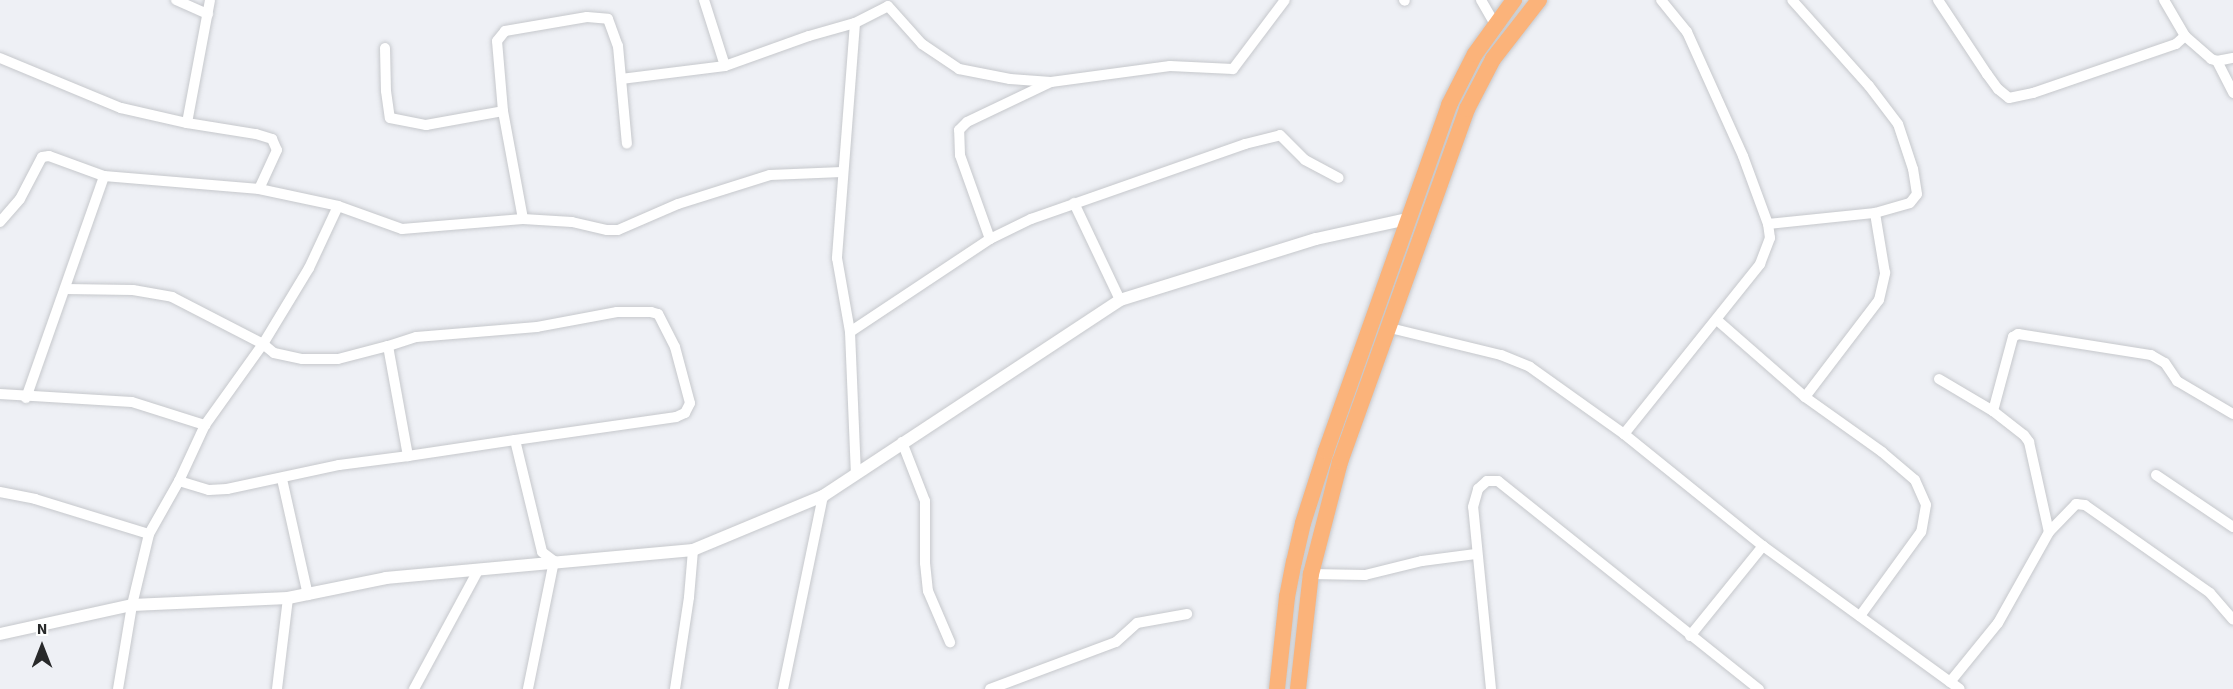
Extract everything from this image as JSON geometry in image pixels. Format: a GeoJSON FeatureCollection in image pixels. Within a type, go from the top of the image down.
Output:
{"type":"FeatureCollection","features":[{"type":"Feature","properties":{"kind":"highway"},"geometry":{"type":"LineString","coordinates":[[1277,689],[1287,597],[1303,523],[1453,95],[1462,75],[1495,24],[1514,0]]}},
{"type":"Feature","properties":{"kind":"highway"},"geometry":{"type":"LineString","coordinates":[[1298,689],[1311,574],[1340,462],[1390,328],[1435,191],[1467,109],[1493,59],[1539,0]]}},
{"type":"Feature","properties":{"kind":"street"},"geometry":{"type":"LineString","coordinates":[[176,0],[208,14]]}},
{"type":"Feature","properties":{"kind":"street"},"geometry":{"type":"LineString","coordinates":[[186,123],[210,0]]}},
{"type":"Feature","properties":{"kind":"street"},"geometry":{"type":"LineString","coordinates":[[704,0],[725,66]]}},
{"type":"Feature","properties":{"kind":"street"},"geometry":{"type":"LineString","coordinates":[[621,79],[725,66],[855,22],[891,3],[922,44],[959,69],[1010,79],[1051,82],[1170,66],[1233,69],[1285,0]]}},
{"type":"Feature","properties":{"kind":"street"},"geometry":{"type":"LineString","coordinates":[[1480,0],[1495,24]]}},
{"type":"Feature","properties":{"kind":"street"},"geometry":{"type":"LineString","coordinates":[[1624,434],[1760,264],[1770,238],[1768,224],[1743,156],[1686,32],[1662,0]]}},
{"type":"Feature","properties":{"kind":"street"},"geometry":{"type":"LineString","coordinates":[[1768,224],[1875,213],[1910,203],[1917,194],[1913,169],[1898,124],[1869,86],[1792,0]]}},
{"type":"Feature","properties":{"kind":"street"},"geometry":{"type":"LineString","coordinates":[[1938,0],[1987,74],[1998,89],[2009,98],[2033,93],[2176,44],[2185,36]]}},
{"type":"Feature","properties":{"kind":"street"},"geometry":{"type":"LineString","coordinates":[[2164,0],[2185,36],[2205,56],[2217,61],[2233,58]]}},
{"type":"Feature","properties":{"kind":"street"},"geometry":{"type":"LineString","coordinates":[[523,219],[503,111],[497,41],[505,31],[587,17],[608,19],[618,46],[627,144]]}},
{"type":"Feature","properties":{"kind":"street"},"geometry":{"type":"LineString","coordinates":[[855,22],[837,258],[850,332],[856,472]]}},
{"type":"Feature","properties":{"kind":"street"},"geometry":{"type":"LineString","coordinates":[[385,48],[386,91],[390,118],[426,125],[503,111]]}},
{"type":"Feature","properties":{"kind":"street"},"geometry":{"type":"LineString","coordinates":[[0,58],[121,108],[272,139],[277,150],[260,189]]}},
{"type":"Feature","properties":{"kind":"street"},"geometry":{"type":"LineString","coordinates":[[2217,61],[2233,93]]}},
{"type":"Feature","properties":{"kind":"street"},"geometry":{"type":"LineString","coordinates":[[990,240],[960,155],[959,130],[967,122],[1051,82]]}},
{"type":"Feature","properties":{"kind":"street"},"geometry":{"type":"LineString","coordinates":[[850,332],[990,240],[1031,219],[1272,135],[1286,138],[1294,151],[1305,160],[1339,178]]}},
{"type":"Feature","properties":{"kind":"street"},"geometry":{"type":"LineString","coordinates":[[0,222],[20,199],[42,158],[49,156],[104,176],[260,189],[338,206],[402,229],[523,219],[572,222],[607,230],[618,230],[678,204],[770,175],[842,172]]}},
{"type":"Feature","properties":{"kind":"street"},"geometry":{"type":"LineString","coordinates":[[26,398],[104,176]]}},
{"type":"Feature","properties":{"kind":"street"},"geometry":{"type":"LineString","coordinates":[[1074,203],[1120,300]]}},
{"type":"Feature","properties":{"kind":"street"},"geometry":{"type":"LineString","coordinates":[[118,689],[132,605],[149,534],[179,482],[205,425],[263,344],[309,268],[338,206]]}},
{"type":"Feature","properties":{"kind":"street"},"geometry":{"type":"LineString","coordinates":[[1805,397],[1879,300],[1885,273],[1875,213]]}},
{"type":"Feature","properties":{"kind":"street"},"geometry":{"type":"LineString","coordinates":[[0,634],[132,605],[288,598],[386,578],[693,550],[824,496],[856,472],[1120,300],[1316,239],[1408,219]]}},
{"type":"Feature","properties":{"kind":"street"},"geometry":{"type":"LineString","coordinates":[[65,289],[133,290],[172,297],[263,344],[274,353],[302,359],[338,359],[416,337],[537,327],[617,312],[658,314],[668,331],[678,358],[690,403],[685,413],[676,417],[339,465],[282,479],[209,490],[179,482]]}},
{"type":"Feature","properties":{"kind":"street"},"geometry":{"type":"LineString","coordinates":[[1717,320],[1805,397],[1882,452],[1915,480],[1926,505],[1922,532],[1860,616]]}},
{"type":"Feature","properties":{"kind":"street"},"geometry":{"type":"LineString","coordinates":[[1390,328],[1501,355],[1530,367],[1624,434],[1763,546],[1960,689]]}},
{"type":"Feature","properties":{"kind":"street"},"geometry":{"type":"LineString","coordinates":[[1992,411],[2013,337],[2018,334],[2151,355],[2165,363],[2177,381],[2233,414]]}},
{"type":"Feature","properties":{"kind":"street"},"geometry":{"type":"LineString","coordinates":[[388,346],[408,456]]}},
{"type":"Feature","properties":{"kind":"street"},"geometry":{"type":"LineString","coordinates":[[1939,378],[1992,411],[2030,442],[2049,532]]}},
{"type":"Feature","properties":{"kind":"street"},"geometry":{"type":"LineString","coordinates":[[0,394],[26,398],[132,402],[205,425]]}},
{"type":"Feature","properties":{"kind":"street"},"geometry":{"type":"LineString","coordinates":[[515,440],[542,552],[554,561]]}},
{"type":"Feature","properties":{"kind":"street"},"geometry":{"type":"LineString","coordinates":[[902,442],[925,501],[925,563],[928,591],[950,642]]}},
{"type":"Feature","properties":{"kind":"street"},"geometry":{"type":"LineString","coordinates":[[2157,475],[2233,527]]}},
{"type":"Feature","properties":{"kind":"street"},"geometry":{"type":"LineString","coordinates":[[282,479],[308,595]]}},
{"type":"Feature","properties":{"kind":"street"},"geometry":{"type":"LineString","coordinates":[[1491,689],[1473,507],[1478,489],[1487,481],[1498,481],[1759,689]]}},
{"type":"Feature","properties":{"kind":"street"},"geometry":{"type":"LineString","coordinates":[[0,492],[35,499],[149,534]]}},
{"type":"Feature","properties":{"kind":"street"},"geometry":{"type":"LineString","coordinates":[[783,689],[824,496]]}},
{"type":"Feature","properties":{"kind":"street"},"geometry":{"type":"LineString","coordinates":[[1950,682],[1998,623],[2049,532],[2076,504],[2085,504],[2210,593],[2233,619]]}},
{"type":"Feature","properties":{"kind":"street"},"geometry":{"type":"LineString","coordinates":[[1690,636],[1763,546]]}},
{"type":"Feature","properties":{"kind":"street"},"geometry":{"type":"LineString","coordinates":[[675,689],[689,597],[693,550]]}},
{"type":"Feature","properties":{"kind":"street"},"geometry":{"type":"LineString","coordinates":[[1311,574],[1365,575],[1422,561],[1476,554]]}},
{"type":"Feature","properties":{"kind":"street"},"geometry":{"type":"LineString","coordinates":[[528,689],[554,561]]}},
{"type":"Feature","properties":{"kind":"street"},"geometry":{"type":"LineString","coordinates":[[414,689],[479,569]]}},
{"type":"Feature","properties":{"kind":"street"},"geometry":{"type":"LineString","coordinates":[[277,689],[288,598]]}},
{"type":"Feature","properties":{"kind":"street"},"geometry":{"type":"LineString","coordinates":[[990,689],[1116,642],[1137,623],[1187,614]]}}]}
